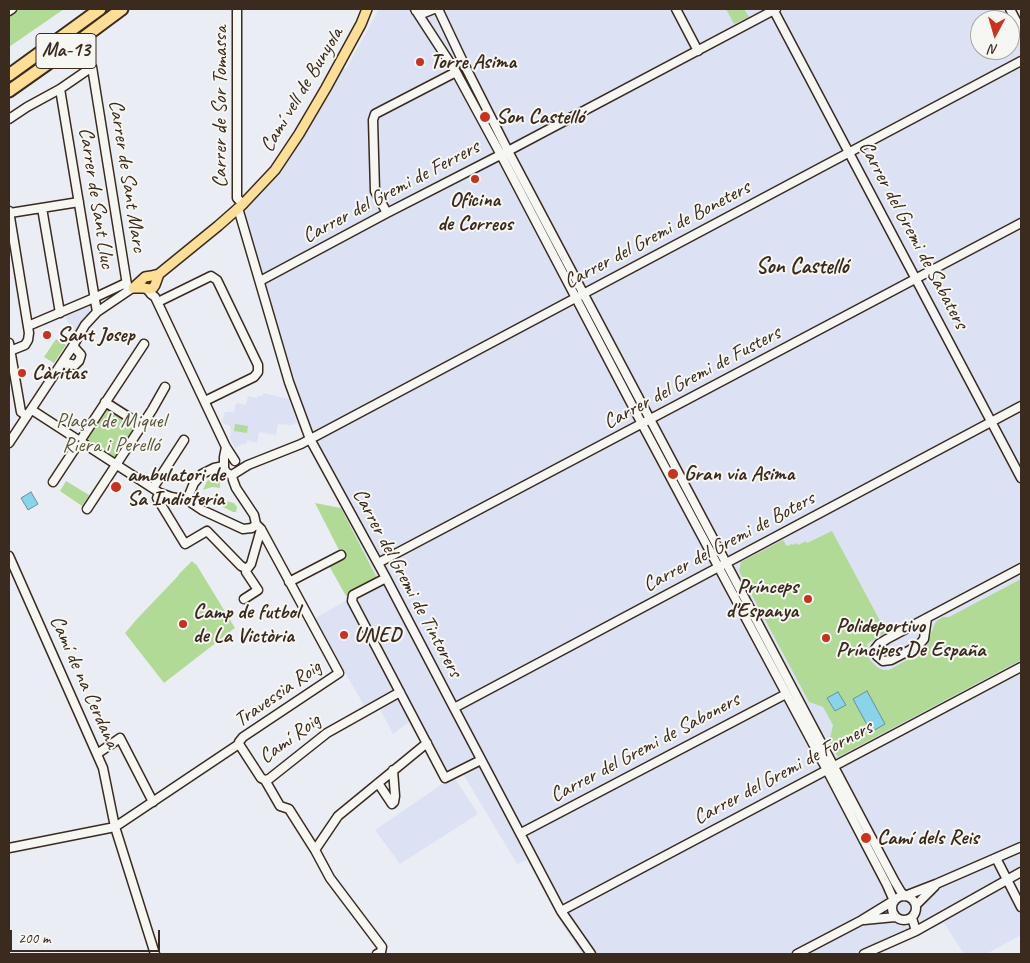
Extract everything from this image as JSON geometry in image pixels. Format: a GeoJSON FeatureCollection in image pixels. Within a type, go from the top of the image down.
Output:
{"type":"FeatureCollection","features":[{"type":"Feature","properties":{"kind":"highway","name":"Ma-13"},"geometry":{"type":"LineString","coordinates":[[9,75],[100,9]]}},
{"type":"Feature","properties":{"kind":"highway","name":"Ma-13"},"geometry":{"type":"LineString","coordinates":[[9,91],[122,9]]}},
{"type":"Feature","properties":{"kind":"main road"},"geometry":{"type":"LineString","coordinates":[[361,24],[368,9]]}},
{"type":"Feature","properties":{"kind":"main road"},"geometry":{"type":"LineString","coordinates":[[361,24],[372,9]]}},
{"type":"Feature","properties":{"kind":"main road","name":"Camí vell de Bunyola"},"geometry":{"type":"LineString","coordinates":[[129,287],[151,282],[240,206],[275,170],[299,134],[361,24]]}},
{"type":"Feature","properties":{"kind":"street","name":"Carrer de Sor Tomassa"},"geometry":{"type":"LineString","coordinates":[[237,9],[237,198],[240,206]]}},
{"type":"Feature","properties":{"kind":"street"},"geometry":{"type":"LineString","coordinates":[[415,10],[424,13],[434,9]]}},
{"type":"Feature","properties":{"kind":"street"},"geometry":{"type":"LineString","coordinates":[[438,9],[505,153]]}},
{"type":"Feature","properties":{"kind":"street"},"geometry":{"type":"LineString","coordinates":[[676,9],[698,51]]}},
{"type":"Feature","properties":{"kind":"street","name":"Carrer del Gremi de Ferrers"},"geometry":{"type":"LineString","coordinates":[[260,281],[698,51],[774,9]]}},
{"type":"Feature","properties":{"kind":"street","name":"Carrer del Gremi de Sabaters"},"geometry":{"type":"LineString","coordinates":[[774,9],[1021,478]]}},
{"type":"Feature","properties":{"kind":"street"},"geometry":{"type":"LineString","coordinates":[[1010,9],[1021,30]]}},
{"type":"Feature","properties":{"kind":"street"},"geometry":{"type":"LineString","coordinates":[[415,10],[456,72],[505,153],[581,296],[651,419],[786,694],[901,892],[912,899],[916,905],[916,912],[912,918],[905,920],[895,917],[862,920]]}},
{"type":"Feature","properties":{"kind":"street","name":"Carrer del Gremi de Boneters"},"geometry":{"type":"LineString","coordinates":[[248,465],[310,439],[1021,61]]}},
{"type":"Feature","properties":{"kind":"street","name":"Carrer de Sant Marc"},"geometry":{"type":"LineString","coordinates":[[60,89],[92,67],[129,287]]}},
{"type":"Feature","properties":{"kind":"street"},"geometry":{"type":"LineString","coordinates":[[387,213],[375,191],[373,120],[376,114],[456,72]]}},
{"type":"Feature","properties":{"kind":"street"},"geometry":{"type":"LineString","coordinates":[[9,119],[60,89]]}},
{"type":"Feature","properties":{"kind":"street","name":"Carrer de Sant Lluc"},"geometry":{"type":"LineString","coordinates":[[60,89],[97,312]]}},
{"type":"Feature","properties":{"kind":"street"},"geometry":{"type":"LineString","coordinates":[[79,202],[9,212],[28,326],[28,340],[25,345],[9,347],[21,412],[29,413],[80,441],[170,497],[187,500],[202,510],[243,529],[259,526]]}},
{"type":"Feature","properties":{"kind":"street","name":"Carrer del Gremi de Tintorers"},"geometry":{"type":"LineString","coordinates":[[240,206],[289,382],[310,439],[378,563],[562,911],[590,954]]}},
{"type":"Feature","properties":{"kind":"street"},"geometry":{"type":"LineString","coordinates":[[42,208],[60,313]]}},
{"type":"Feature","properties":{"kind":"street","name":"Carrer del Gremi de Fusters"},"geometry":{"type":"LineString","coordinates":[[378,563],[1021,223]]}},
{"type":"Feature","properties":{"kind":"street"},"geometry":{"type":"LineString","coordinates":[[156,299],[211,276],[217,280],[258,365],[258,372],[254,377],[205,401]]}},
{"type":"Feature","properties":{"kind":"street"},"geometry":{"type":"LineString","coordinates":[[151,282],[151,294],[156,299],[226,446],[239,466],[232,480],[254,515],[289,582],[341,555]]}},
{"type":"Feature","properties":{"kind":"street"},"geometry":{"type":"LineString","coordinates":[[28,326],[94,298],[129,287]]}},
{"type":"Feature","properties":{"kind":"street"},"geometry":{"type":"LineString","coordinates":[[9,443],[63,362],[85,324],[129,287]]}},
{"type":"Feature","properties":{"kind":"street"},"geometry":{"type":"LineString","coordinates":[[581,296],[642,424],[722,565],[830,768],[894,901],[892,909],[895,917]]}},
{"type":"Feature","properties":{"kind":"street"},"geometry":{"type":"LineString","coordinates":[[53,482],[144,344]]}},
{"type":"Feature","properties":{"kind":"street"},"geometry":{"type":"LineString","coordinates":[[63,362],[75,365],[79,361],[81,355],[73,346]]}},
{"type":"Feature","properties":{"kind":"street"},"geometry":{"type":"LineString","coordinates":[[87,509],[165,387]]}},
{"type":"Feature","properties":{"kind":"street"},"geometry":{"type":"LineString","coordinates":[[105,402],[141,425]]}},
{"type":"Feature","properties":{"kind":"street","name":"Carrer del Gremi de Boters"},"geometry":{"type":"LineString","coordinates":[[454,708],[1021,406]]}},
{"type":"Feature","properties":{"kind":"street"},"geometry":{"type":"LineString","coordinates":[[184,440],[157,490],[157,498],[185,544],[207,531],[246,569],[258,590],[244,599]]}},
{"type":"Feature","properties":{"kind":"street"},"geometry":{"type":"LineString","coordinates":[[226,446],[224,466],[227,473],[235,473],[248,465]]}},
{"type":"Feature","properties":{"kind":"street"},"geometry":{"type":"LineString","coordinates":[[187,500],[194,483],[202,474],[214,468],[224,466],[229,460],[248,465]]}},
{"type":"Feature","properties":{"kind":"street"},"geometry":{"type":"LineString","coordinates":[[246,569],[251,564],[259,526]]}},
{"type":"Feature","properties":{"kind":"street","name":"Camí de na Cerdana"},"geometry":{"type":"LineString","coordinates":[[9,556],[103,768],[115,827]]}},
{"type":"Feature","properties":{"kind":"street"},"geometry":{"type":"LineString","coordinates":[[927,618],[924,638],[918,646],[891,660],[883,661],[878,656],[875,650],[879,644],[927,618],[1021,568]]}},
{"type":"Feature","properties":{"kind":"street"},"geometry":{"type":"LineString","coordinates":[[386,578],[353,595],[352,601],[445,778],[481,760]]}},
{"type":"Feature","properties":{"kind":"street","name":"Travessia Roig"},"geometry":{"type":"LineString","coordinates":[[239,744],[243,737],[339,673],[289,582]]}},
{"type":"Feature","properties":{"kind":"street","name":"Carrer del Gremi de Forners"},"geometry":{"type":"LineString","coordinates":[[562,911],[1021,667]]}},
{"type":"Feature","properties":{"kind":"street","name":"Camí Roig"},"geometry":{"type":"LineString","coordinates":[[115,827],[239,744],[261,778],[269,779],[327,733],[400,692]]}},
{"type":"Feature","properties":{"kind":"street","name":"Carrer del Gremi de Saboners"},"geometry":{"type":"LineString","coordinates":[[521,833],[786,694]]}},
{"type":"Feature","properties":{"kind":"street"},"geometry":{"type":"LineString","coordinates":[[97,754],[120,738],[153,802]]}},
{"type":"Feature","properties":{"kind":"street"},"geometry":{"type":"LineString","coordinates":[[315,850],[338,816],[427,743]]}},
{"type":"Feature","properties":{"kind":"street"},"geometry":{"type":"LineString","coordinates":[[378,783],[392,804],[395,796],[393,770]]}},
{"type":"Feature","properties":{"kind":"street"},"geometry":{"type":"LineString","coordinates":[[265,780],[280,806],[289,809],[330,878],[382,947],[381,952],[377,954]]}},
{"type":"Feature","properties":{"kind":"street"},"geometry":{"type":"LineString","coordinates":[[9,848],[115,827],[154,954]]}},
{"type":"Feature","properties":{"kind":"street"},"geometry":{"type":"LineString","coordinates":[[798,954],[862,920],[898,897],[936,884],[1021,847]]}},
{"type":"Feature","properties":{"kind":"street"},"geometry":{"type":"LineString","coordinates":[[996,858],[1021,907]]}},
{"type":"Feature","properties":{"kind":"street"},"geometry":{"type":"LineString","coordinates":[[864,954],[916,931],[1021,872]]}},
{"type":"Feature","properties":{"kind":"street"},"geometry":{"type":"LineString","coordinates":[[916,905],[936,884]]}},
{"type":"Feature","properties":{"kind":"street"},"geometry":{"type":"LineString","coordinates":[[912,918],[916,931]]}},
{"type":"Feature","properties":{"kind":"shaded area"},"geometry":{"type":"Polygon","coordinates":[[[379,9],[406,9],[424,17],[438,9],[1021,9],[1021,875],[1010,882],[1021,901],[1021,935],[986,954],[964,954],[944,923],[875,954],[582,954],[559,919],[527,860],[517,864],[462,772],[454,777],[478,814],[400,864],[375,830],[445,782],[412,720],[393,734],[379,707],[368,712],[314,619],[347,600],[345,597],[378,579],[300,428],[241,233],[242,209],[275,170],[339,65],[346,69],[379,9]]]}},
{"type":"Feature","properties":{"kind":"shaded area"},"geometry":{"type":"Polygon","coordinates":[[[93,301],[94,310],[88,314],[74,335],[64,314],[93,301]]]}},
{"type":"Feature","properties":{"kind":"shaded area"},"geometry":{"type":"Polygon","coordinates":[[[263,393],[289,399],[297,423],[292,425],[278,424],[276,435],[259,432],[257,443],[247,440],[246,444],[235,448],[230,438],[230,426],[222,423],[225,412],[234,412],[236,403],[246,405],[248,396],[257,398],[262,396],[263,393]]]}},
{"type":"Feature","properties":{"kind":"green space"},"geometry":{"type":"Polygon","coordinates":[[[19,9],[64,9],[9,47],[9,16],[19,9]]]}},
{"type":"Feature","properties":{"kind":"green space"},"geometry":{"type":"Polygon","coordinates":[[[726,9],[744,9],[749,17],[734,24],[726,9]]]}},
{"type":"Feature","properties":{"kind":"green space"},"geometry":{"type":"Polygon","coordinates":[[[56,339],[66,345],[54,363],[44,357],[56,339]]]}},
{"type":"Feature","properties":{"kind":"green space","name":"Plaça de Miquel Riera i Perelló"},"geometry":{"type":"Polygon","coordinates":[[[105,402],[141,425],[116,464],[80,441],[105,402]]]}},
{"type":"Feature","properties":{"kind":"green space"},"geometry":{"type":"Polygon","coordinates":[[[235,424],[248,426],[247,433],[234,431],[235,424]]]}},
{"type":"Feature","properties":{"kind":"green space"},"geometry":{"type":"Polygon","coordinates":[[[216,477],[220,482],[220,488],[212,487],[203,490],[207,481],[216,477]]]}},
{"type":"Feature","properties":{"kind":"green space"},"geometry":{"type":"Polygon","coordinates":[[[66,481],[89,495],[82,506],[60,491],[66,481]]]}},
{"type":"Feature","properties":{"kind":"green space"},"geometry":{"type":"Polygon","coordinates":[[[225,501],[234,503],[237,507],[236,512],[223,507],[221,504],[225,501]]]}},
{"type":"Feature","properties":{"kind":"green space"},"geometry":{"type":"Polygon","coordinates":[[[315,503],[341,508],[378,580],[346,596],[327,562],[341,554],[315,503]]]}},
{"type":"Feature","properties":{"kind":"green space","name":"Polideportivo Príncipes De España"},"geometry":{"type":"Polygon","coordinates":[[[832,531],[886,632],[867,644],[870,660],[877,667],[889,670],[925,650],[935,623],[938,620],[943,617],[949,617],[1021,579],[1021,660],[838,757],[829,743],[833,725],[823,707],[809,702],[739,571],[741,562],[783,540],[787,546],[797,543],[798,545],[806,541],[807,543],[832,531]]]}},
{"type":"Feature","properties":{"kind":"green space","name":"Camp de futbol de La Victòria"},"geometry":{"type":"Polygon","coordinates":[[[192,561],[196,564],[235,628],[164,683],[125,633],[192,561]]]}},
{"type":"Feature","properties":{"kind":"water"},"geometry":{"type":"Polygon","coordinates":[[[31,492],[38,504],[28,510],[21,498],[31,492]]]}},
{"type":"Feature","properties":{"kind":"water"},"geometry":{"type":"Polygon","coordinates":[[[867,691],[885,724],[871,732],[853,699],[867,691]]]}},
{"type":"Feature","properties":{"kind":"water"},"geometry":{"type":"Polygon","coordinates":[[[838,692],[846,705],[835,711],[827,698],[838,692]]]}},
{"type":"Feature","properties":{"kind":"place","name":"Torre Asima"},"geometry":{"type":"Point","coordinates":[420,62]}},
{"type":"Feature","properties":{"kind":"place","name":"Son Castelló"},"geometry":{"type":"Point","coordinates":[485,117]}},
{"type":"Feature","properties":{"kind":"place","name":"Oficina de Correos"},"geometry":{"type":"Point","coordinates":[475,179]}},
{"type":"Feature","properties":{"kind":"place","name":"Sant Josep"},"geometry":{"type":"Point","coordinates":[47,335]}},
{"type":"Feature","properties":{"kind":"place","name":"Càritas"},"geometry":{"type":"Point","coordinates":[22,373]}},
{"type":"Feature","properties":{"kind":"place","name":"Gran via Asima"},"geometry":{"type":"Point","coordinates":[673,474]}},
{"type":"Feature","properties":{"kind":"place","name":"ambulatori de Sa Indioteria"},"geometry":{"type":"Point","coordinates":[116,487]}},
{"type":"Feature","properties":{"kind":"place","name":"Prínceps d'Espanya"},"geometry":{"type":"Point","coordinates":[808,599]}},
{"type":"Feature","properties":{"kind":"place","name":"Camp de futbol de La Victòria"},"geometry":{"type":"Point","coordinates":[183,624]}},
{"type":"Feature","properties":{"kind":"place","name":"UNED"},"geometry":{"type":"Point","coordinates":[344,635]}},
{"type":"Feature","properties":{"kind":"place","name":"Polideportivo Príncipes De España"},"geometry":{"type":"Point","coordinates":[826,638]}},
{"type":"Feature","properties":{"kind":"place","name":"Camí dels Reis"},"geometry":{"type":"Point","coordinates":[866,838]}},
{"type":"Feature","properties":{"kind":"district","name":"Son Castelló"},"geometry":{"type":"Point","coordinates":[802,267]}}]}
